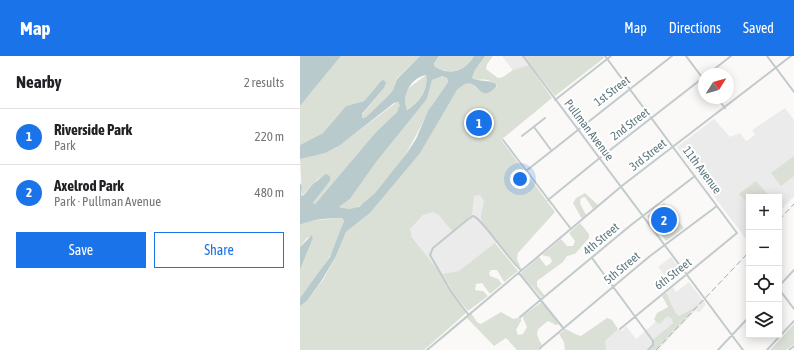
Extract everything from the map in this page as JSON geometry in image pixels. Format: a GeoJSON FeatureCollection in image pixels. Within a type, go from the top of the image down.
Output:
{"type":"FeatureCollection","features":[{"type":"Feature","properties":{"kind":"street","name":"Pullman Avenue"},"geometry":{"type":"LineString","coordinates":[[523,56],[743,350]]}},
{"type":"Feature","properties":{"kind":"street","name":"11th Avenue"},"geometry":{"type":"LineString","coordinates":[[605,56],[717,205],[737,234]]}},
{"type":"Feature","properties":{"kind":"street"},"geometry":{"type":"LineString","coordinates":[[555,100],[611,56]]}},
{"type":"Feature","properties":{"kind":"street","name":"1st Street"},"geometry":{"type":"LineString","coordinates":[[526,171],[577,129],[630,90],[672,56]]}},
{"type":"Feature","properties":{"kind":"street"},"geometry":{"type":"LineString","coordinates":[[686,56],[698,71]]}},
{"type":"Feature","properties":{"kind":"street"},"geometry":{"type":"LineString","coordinates":[[716,68],[731,56]]}},
{"type":"Feature","properties":{"kind":"street"},"geometry":{"type":"LineString","coordinates":[[767,56],[794,92]]}},
{"type":"Feature","properties":{"kind":"street","name":"3rd Street"},"geometry":{"type":"LineString","coordinates":[[427,350],[621,187],[791,56]]}},
{"type":"Feature","properties":{"kind":"street","name":"2nd Street"},"geometry":{"type":"LineString","coordinates":[[548,200],[599,158],[698,84]]}},
{"type":"Feature","properties":{"kind":"street"},"geometry":{"type":"LineString","coordinates":[[722,104],[725,108]]}},
{"type":"Feature","properties":{"kind":"street"},"geometry":{"type":"LineString","coordinates":[[522,136],[545,118]]}},
{"type":"Feature","properties":{"kind":"street"},"geometry":{"type":"LineString","coordinates":[[534,127],[551,150]]}},
{"type":"Feature","properties":{"kind":"street"},"geometry":{"type":"LineString","coordinates":[[503,140],[570,229]]}},
{"type":"Feature","properties":{"kind":"street","name":"4th Street"},"geometry":{"type":"LineString","coordinates":[[520,317],[643,216],[695,176]]}},
{"type":"Feature","properties":{"kind":"street","name":"5th Street"},"geometry":{"type":"LineString","coordinates":[[540,348],[664,245],[717,205]]}},
{"type":"Feature","properties":{"kind":"street"},"geometry":{"type":"LineString","coordinates":[[468,314],[431,259],[430,253],[432,249],[467,220],[475,216],[521,270]]}},
{"type":"Feature","properties":{"kind":"street","name":"6th Street"},"geometry":{"type":"LineString","coordinates":[[620,329],[737,234]]}},
{"type":"Feature","properties":{"kind":"street"},"geometry":{"type":"LineString","coordinates":[[592,258],[654,343],[648,350]]}},
{"type":"Feature","properties":{"kind":"street"},"geometry":{"type":"LineString","coordinates":[[782,284],[794,270]]}},
{"type":"Feature","properties":{"kind":"street"},"geometry":{"type":"LineString","coordinates":[[519,273],[564,329]]}},
{"type":"Feature","properties":{"kind":"street"},"geometry":{"type":"LineString","coordinates":[[782,291],[794,308]]}},
{"type":"Feature","properties":{"kind":"street"},"geometry":{"type":"LineString","coordinates":[[718,350],[746,320]]}},
{"type":"Feature","properties":{"kind":"street"},"geometry":{"type":"LineString","coordinates":[[767,350],[794,321]]}},
{"type":"Feature","properties":{"kind":"street"},"geometry":{"type":"LineString","coordinates":[[789,350],[794,346]]}},
{"type":"Feature","properties":{"kind":"shaded area"},"geometry":{"type":"Polygon","coordinates":[[[300,56],[341,56],[300,106],[300,56]]]}},
{"type":"Feature","properties":{"kind":"shaded area"},"geometry":{"type":"Polygon","coordinates":[[[341,56],[420,56],[397,78],[393,90],[366,117],[362,118],[362,115],[384,88],[381,81],[364,101],[346,106],[323,133],[300,145],[300,106],[341,56]]]}},
{"type":"Feature","properties":{"kind":"shaded area"},"geometry":{"type":"Polygon","coordinates":[[[420,56],[439,56],[434,64],[435,67],[441,70],[452,71],[462,68],[474,56],[485,56],[475,70],[472,78],[493,82],[496,84],[496,87],[485,93],[470,83],[464,84],[457,90],[420,153],[370,213],[346,232],[336,256],[322,280],[307,301],[300,306],[300,298],[330,257],[344,221],[342,218],[315,220],[300,225],[300,183],[302,186],[301,195],[303,196],[313,184],[326,174],[330,176],[330,181],[313,203],[315,204],[376,132],[397,112],[400,105],[398,102],[394,103],[339,146],[325,153],[300,159],[300,145],[323,133],[346,106],[364,101],[381,81],[384,80],[386,83],[384,88],[362,114],[362,118],[366,117],[393,90],[397,79],[420,56]],[[426,75],[412,83],[406,93],[405,104],[407,110],[422,96],[426,86],[426,75]],[[442,76],[432,80],[427,99],[377,161],[350,199],[339,207],[349,209],[359,207],[375,193],[407,153],[416,139],[428,111],[448,82],[447,78],[442,76]]]}},
{"type":"Feature","properties":{"kind":"shaded area"},"geometry":{"type":"Polygon","coordinates":[[[439,56],[474,56],[462,68],[447,71],[435,68],[434,65],[439,56]]]}},
{"type":"Feature","properties":{"kind":"shaded area"},"geometry":{"type":"Polygon","coordinates":[[[485,56],[493,56],[487,64],[486,69],[498,78],[503,77],[513,70],[529,65],[552,98],[501,140],[555,212],[518,253],[517,259],[521,268],[517,266],[506,254],[487,230],[481,219],[484,201],[480,195],[474,196],[472,215],[452,231],[439,215],[433,212],[423,215],[410,229],[412,237],[440,273],[466,312],[465,314],[424,350],[300,350],[300,306],[307,301],[323,280],[336,256],[346,232],[370,213],[415,158],[457,90],[461,86],[466,83],[471,83],[478,90],[487,92],[491,91],[497,86],[489,81],[475,80],[472,78],[475,70],[485,56]]]}},
{"type":"Feature","properties":{"kind":"shaded area"},"geometry":{"type":"Polygon","coordinates":[[[502,56],[522,56],[530,67],[518,77],[502,56]]]}},
{"type":"Feature","properties":{"kind":"shaded area"},"geometry":{"type":"Polygon","coordinates":[[[524,56],[603,56],[604,58],[555,96],[524,56]]]}},
{"type":"Feature","properties":{"kind":"shaded area"},"geometry":{"type":"Polygon","coordinates":[[[426,75],[426,85],[422,95],[415,104],[406,110],[406,90],[426,75]]]}},
{"type":"Feature","properties":{"kind":"shaded area"},"geometry":{"type":"Polygon","coordinates":[[[440,76],[446,77],[448,82],[432,105],[405,156],[365,203],[356,208],[349,209],[339,207],[350,199],[377,161],[427,99],[432,80],[440,76]]]}},
{"type":"Feature","properties":{"kind":"shaded area"},"geometry":{"type":"Polygon","coordinates":[[[397,102],[401,105],[397,112],[376,132],[315,204],[313,203],[330,181],[329,175],[318,179],[302,196],[300,159],[336,148],[397,102]]]}},
{"type":"Feature","properties":{"kind":"shaded area"},"geometry":{"type":"Polygon","coordinates":[[[785,108],[794,120],[794,196],[782,209],[782,194],[746,194],[746,239],[677,147],[714,119],[730,137],[740,133],[746,141],[755,135],[752,130],[785,108]]]}},
{"type":"Feature","properties":{"kind":"shaded area"},"geometry":{"type":"Polygon","coordinates":[[[505,146],[547,201],[447,284],[406,228],[505,146]]]}},
{"type":"Feature","properties":{"kind":"shaded area"},"geometry":{"type":"Polygon","coordinates":[[[794,156],[794,176],[781,186],[771,173],[794,156]]]}},
{"type":"Feature","properties":{"kind":"shaded area"},"geometry":{"type":"Polygon","coordinates":[[[756,181],[767,194],[746,194],[746,201],[739,194],[756,181]]]}},
{"type":"Feature","properties":{"kind":"shaded area"},"geometry":{"type":"Polygon","coordinates":[[[585,193],[598,205],[593,209],[585,197],[581,198],[580,203],[586,215],[582,219],[573,203],[576,198],[585,193]]]}},
{"type":"Feature","properties":{"kind":"shaded area"},"geometry":{"type":"Polygon","coordinates":[[[664,203],[684,228],[666,241],[647,216],[664,203]]]}},
{"type":"Feature","properties":{"kind":"shaded area"},"geometry":{"type":"Polygon","coordinates":[[[342,218],[344,221],[337,242],[326,262],[300,298],[300,270],[313,236],[307,238],[300,247],[300,225],[309,221],[342,218]]]}},
{"type":"Feature","properties":{"kind":"shaded area"},"geometry":{"type":"Polygon","coordinates":[[[580,223],[589,234],[589,238],[575,254],[567,256],[563,262],[537,281],[537,286],[545,296],[541,297],[521,274],[522,272],[539,257],[546,266],[550,264],[552,261],[550,257],[542,255],[561,239],[567,246],[573,246],[575,241],[569,233],[580,223]]]}},
{"type":"Feature","properties":{"kind":"shaded area"},"geometry":{"type":"Polygon","coordinates":[[[312,235],[313,238],[300,270],[300,247],[312,235]]]}},
{"type":"Feature","properties":{"kind":"shaded area"},"geometry":{"type":"Polygon","coordinates":[[[495,243],[518,271],[504,282],[497,270],[491,270],[489,273],[490,276],[498,279],[502,284],[490,294],[482,283],[476,284],[475,290],[483,291],[488,296],[468,311],[454,294],[443,274],[459,271],[495,243]]]}},
{"type":"Feature","properties":{"kind":"shaded area"},"geometry":{"type":"Polygon","coordinates":[[[671,257],[678,266],[665,276],[658,267],[671,257]]]}},
{"type":"Feature","properties":{"kind":"shaded area"},"geometry":{"type":"Polygon","coordinates":[[[689,282],[706,304],[699,313],[696,310],[658,350],[577,350],[617,329],[622,331],[626,326],[636,339],[673,307],[664,295],[673,287],[676,292],[689,282]]]}},
{"type":"Feature","properties":{"kind":"shaded area"},"geometry":{"type":"Polygon","coordinates":[[[666,293],[675,312],[679,316],[692,309],[703,300],[655,350],[650,350],[654,345],[653,340],[673,323],[672,319],[667,316],[660,324],[654,319],[657,313],[668,307],[662,296],[666,293]]]}},
{"type":"Feature","properties":{"kind":"shaded area"},"geometry":{"type":"Polygon","coordinates":[[[542,302],[559,324],[556,325],[548,321],[539,329],[537,334],[542,345],[539,347],[541,350],[517,350],[506,338],[494,346],[467,318],[429,350],[471,313],[477,322],[481,324],[501,312],[513,319],[521,317],[521,321],[516,330],[518,335],[523,334],[527,327],[522,316],[542,302]]]}},
{"type":"Feature","properties":{"kind":"shaded area"},"geometry":{"type":"Polygon","coordinates":[[[607,318],[612,320],[618,329],[605,341],[606,350],[565,350],[564,342],[559,334],[566,329],[581,336],[607,318]]]}},
{"type":"Feature","properties":{"kind":"shaded area"},"geometry":{"type":"Polygon","coordinates":[[[794,324],[794,344],[786,350],[770,350],[782,338],[794,324]]]}},
{"type":"Feature","properties":{"kind":"railway"},"geometry":{"type":"LineString","coordinates":[[782,217],[794,204]]}},
{"type":"Feature","properties":{"kind":"railway"},"geometry":{"type":"LineString","coordinates":[[656,350],[746,255]]}},
{"type":"Feature","properties":{"kind":"place","name":"Riverside Park"},"geometry":{"type":"Point","coordinates":[479,123]}},
{"type":"Feature","properties":{"kind":"place","name":"Axelrod Park"},"geometry":{"type":"Point","coordinates":[664,220]}}]}
